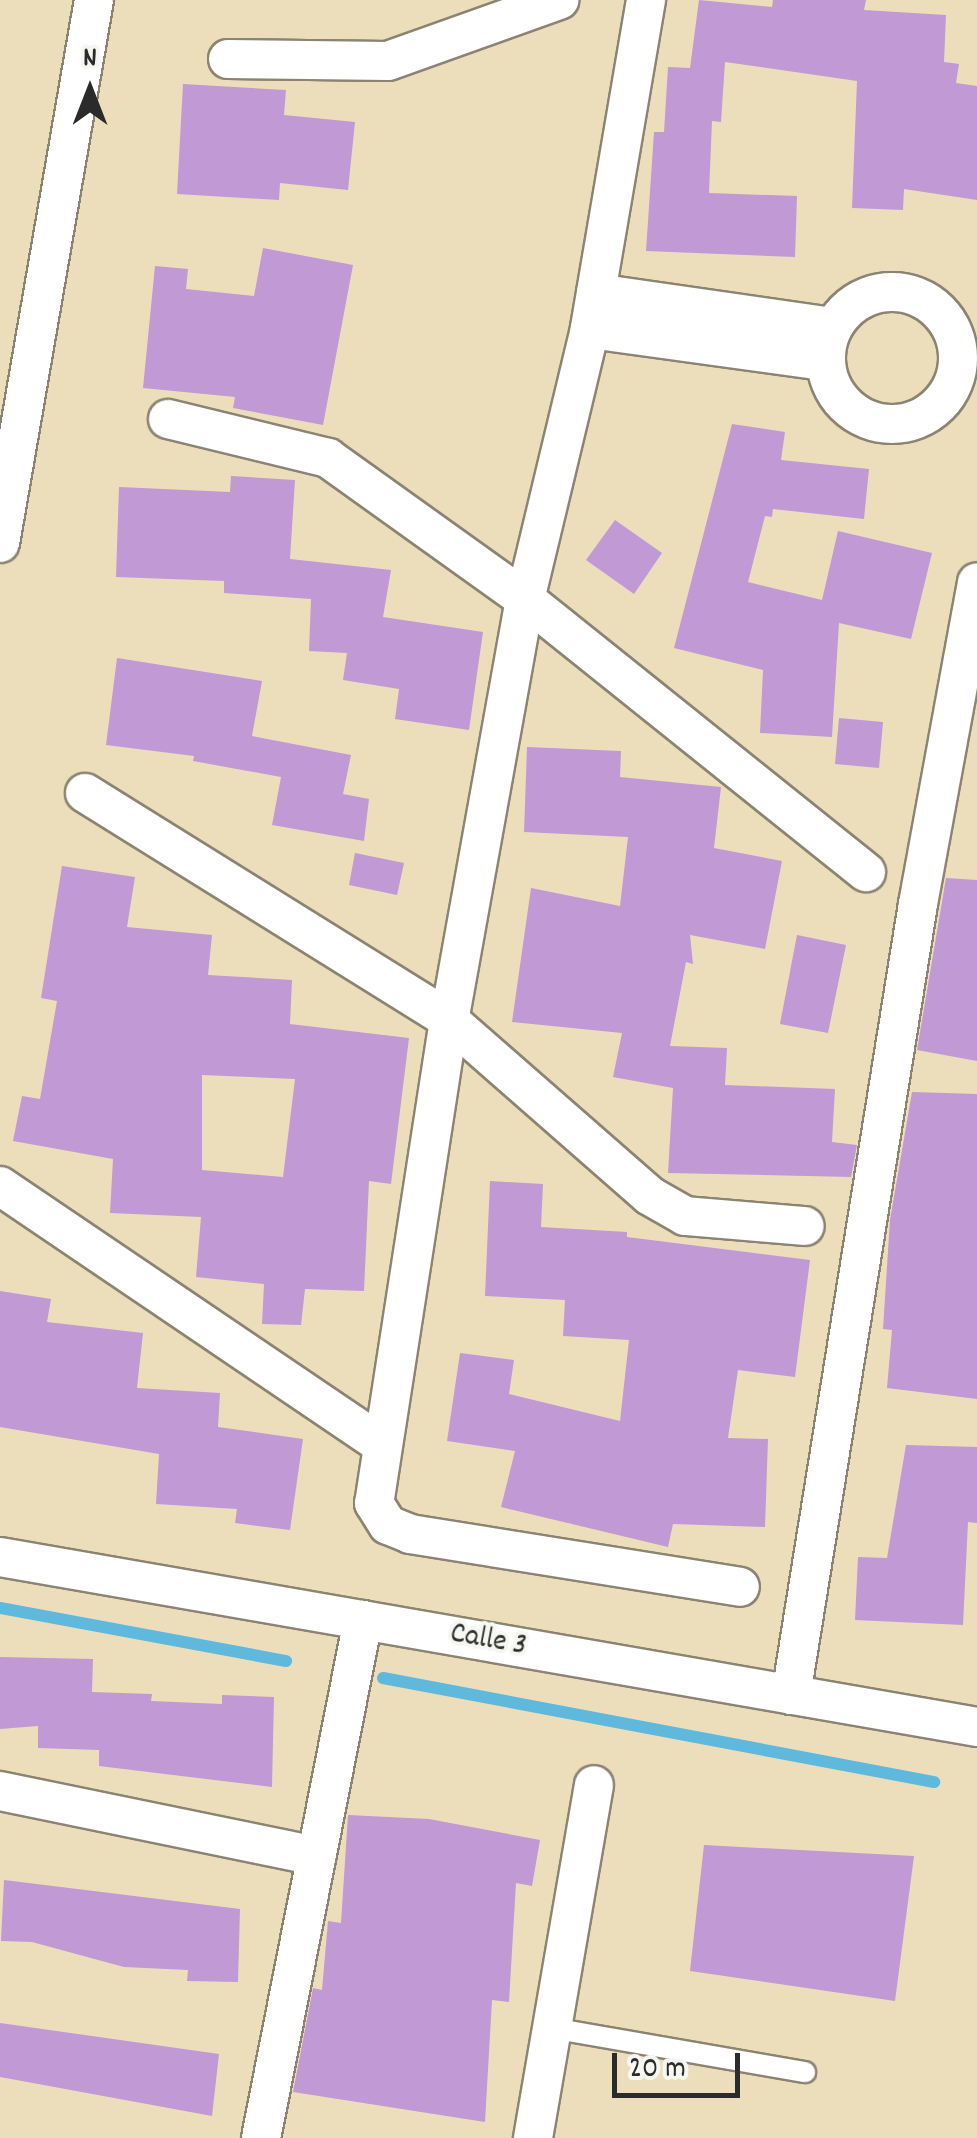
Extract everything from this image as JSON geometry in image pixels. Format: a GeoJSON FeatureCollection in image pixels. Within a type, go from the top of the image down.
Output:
{"type":"FeatureCollection","features":[{"type":"Feature","properties":{"kind":"street"},"geometry":{"type":"LineString","coordinates":[[0,543],[94,0]]}},
{"type":"Feature","properties":{"kind":"street"},"geometry":{"type":"LineString","coordinates":[[228,58],[388,61],[558,0]]}},
{"type":"Feature","properties":{"kind":"street"},"geometry":{"type":"LineString","coordinates":[[646,0],[593,310],[525,599],[449,1020],[374,1503],[388,1525],[410,1534],[740,1587]]}},
{"type":"Feature","properties":{"kind":"street"},"geometry":{"type":"LineString","coordinates":[[593,310],[828,344]]}},
{"type":"Feature","properties":{"kind":"street"},"geometry":{"type":"LineString","coordinates":[[168,419],[328,458],[525,599],[866,872]]}},
{"type":"Feature","properties":{"kind":"street"},"geometry":{"type":"LineString","coordinates":[[791,1695],[914,924],[977,582]]}},
{"type":"Feature","properties":{"kind":"street"},"geometry":{"type":"LineString","coordinates":[[85,793],[449,1020],[650,1196],[685,1216],[804,1226]]}},
{"type":"Feature","properties":{"kind":"street"},"geometry":{"type":"LineString","coordinates":[[0,1186],[381,1444]]}},
{"type":"Feature","properties":{"kind":"street","name":"Calle 3"},"geometry":{"type":"LineString","coordinates":[[0,1557],[977,1726]]}},
{"type":"Feature","properties":{"kind":"street"},"geometry":{"type":"LineString","coordinates":[[261,2138],[362,1620]]}},
{"type":"Feature","properties":{"kind":"street"},"geometry":{"type":"LineString","coordinates":[[534,2138],[594,1786]]}},
{"type":"Feature","properties":{"kind":"street"},"geometry":{"type":"LineString","coordinates":[[0,1791],[316,1856]]}},
{"type":"Feature","properties":{"kind":"lane"},"geometry":{"type":"LineString","coordinates":[[552,2028],[805,2072]]}},
{"type":"Feature","properties":{"kind":"building"},"geometry":{"type":"Polygon","coordinates":[[[699,0],[772,7],[773,0],[866,0],[864,10],[946,15],[944,62],[959,64],[956,83],[977,86],[977,200],[904,189],[903,210],[852,208],[857,81],[725,62],[721,122],[712,121],[709,193],[797,196],[795,257],[646,251],[654,132],[664,132],[668,67],[690,68],[699,0]]]}},
{"type":"Feature","properties":{"kind":"building"},"geometry":{"type":"Polygon","coordinates":[[[183,84],[286,90],[284,115],[355,122],[348,190],[280,183],[279,200],[177,194],[183,84]]]}},
{"type":"Feature","properties":{"kind":"building"},"geometry":{"type":"Polygon","coordinates":[[[263,248],[353,265],[323,425],[233,408],[235,397],[143,388],[155,266],[188,269],[186,289],[254,296],[263,248]]]}},
{"type":"Feature","properties":{"kind":"building"},"geometry":{"type":"Polygon","coordinates":[[[732,424],[785,432],[781,460],[869,469],[864,519],[773,509],[772,517],[765,516],[748,582],[822,600],[838,531],[932,553],[911,639],[839,623],[832,737],[760,733],[763,670],[674,648],[732,424]]]}},
{"type":"Feature","properties":{"kind":"building"},"geometry":{"type":"Polygon","coordinates":[[[231,476],[295,480],[290,559],[391,570],[383,617],[483,632],[469,730],[395,719],[399,689],[343,680],[347,653],[309,651],[311,599],[224,593],[224,581],[116,577],[119,487],[230,492],[231,476]]]}},
{"type":"Feature","properties":{"kind":"building"},"geometry":{"type":"Polygon","coordinates":[[[615,520],[662,553],[634,594],[586,560],[615,520]]]}},
{"type":"Feature","properties":{"kind":"building"},"geometry":{"type":"Polygon","coordinates":[[[117,658],[262,681],[252,736],[351,755],[343,794],[369,799],[364,841],[272,825],[281,777],[193,761],[194,756],[106,745],[117,658]]]}},
{"type":"Feature","properties":{"kind":"building"},"geometry":{"type":"Polygon","coordinates":[[[839,718],[883,722],[879,768],[835,764],[839,718]]]}},
{"type":"Feature","properties":{"kind":"building"},"geometry":{"type":"Polygon","coordinates":[[[527,747],[621,751],[620,777],[721,787],[714,848],[782,861],[765,949],[690,935],[693,964],[686,962],[670,1046],[727,1048],[725,1085],[835,1089],[832,1142],[857,1145],[851,1177],[668,1173],[673,1088],[613,1077],[622,1033],[512,1022],[531,888],[620,906],[628,837],[524,832],[527,747]]]}},
{"type":"Feature","properties":{"kind":"building"},"geometry":{"type":"Polygon","coordinates":[[[355,853],[404,863],[397,895],[349,885],[355,853]]]}},
{"type":"Feature","properties":{"kind":"building"},"geometry":{"type":"Polygon","coordinates":[[[62,866],[135,877],[127,927],[212,935],[208,975],[292,980],[290,1024],[409,1038],[391,1184],[369,1181],[364,1291],[305,1289],[301,1325],[262,1324],[264,1284],[196,1277],[201,1217],[110,1213],[113,1159],[13,1141],[22,1096],[40,1099],[57,1001],[41,998],[62,866]],[[202,1075],[202,1170],[283,1177],[295,1079],[202,1075]]]}},
{"type":"Feature","properties":{"kind":"building"},"geometry":{"type":"Polygon","coordinates":[[[946,878],[977,880],[977,1061],[917,1050],[946,878]]]}},
{"type":"Feature","properties":{"kind":"building"},"geometry":{"type":"Polygon","coordinates":[[[797,935],[846,945],[828,1033],[780,1024],[797,935]]]}},
{"type":"Feature","properties":{"kind":"building"},"geometry":{"type":"Polygon","coordinates":[[[912,1092],[977,1094],[977,1399],[887,1388],[892,1330],[883,1329],[890,1220],[912,1092]]]}},
{"type":"Feature","properties":{"kind":"building"},"geometry":{"type":"Polygon","coordinates":[[[490,1181],[543,1184],[541,1227],[627,1232],[627,1237],[810,1260],[795,1377],[738,1370],[728,1438],[768,1439],[765,1527],[673,1524],[668,1547],[501,1507],[515,1451],[447,1441],[460,1353],[514,1360],[509,1394],[620,1421],[629,1340],[563,1336],[565,1300],[485,1296],[490,1181]]]}},
{"type":"Feature","properties":{"kind":"building"},"geometry":{"type":"Polygon","coordinates":[[[0,1291],[51,1299],[47,1322],[143,1333],[137,1388],[220,1393],[218,1427],[303,1439],[290,1530],[235,1523],[237,1509],[156,1504],[159,1454],[0,1427],[0,1291]]]}},
{"type":"Feature","properties":{"kind":"building"},"geometry":{"type":"Polygon","coordinates":[[[906,1445],[977,1447],[977,1523],[968,1522],[963,1625],[855,1620],[858,1557],[887,1558],[906,1445]]]}},
{"type":"Feature","properties":{"kind":"building"},"geometry":{"type":"Polygon","coordinates":[[[0,1657],[93,1659],[92,1692],[152,1694],[151,1701],[222,1704],[222,1695],[274,1697],[272,1787],[99,1766],[99,1750],[38,1748],[38,1726],[0,1729],[0,1657]]]}},
{"type":"Feature","properties":{"kind":"building"},"geometry":{"type":"Polygon","coordinates":[[[348,1815],[429,1819],[540,1840],[532,1886],[516,1883],[509,2002],[492,2000],[485,2122],[293,2092],[313,1988],[322,1990],[328,1921],[341,1923],[348,1815]]]}},
{"type":"Feature","properties":{"kind":"building"},"geometry":{"type":"Polygon","coordinates":[[[704,1845],[914,1856],[895,2001],[690,1971],[704,1845]]]}},
{"type":"Feature","properties":{"kind":"building"},"geometry":{"type":"Polygon","coordinates":[[[4,1880],[240,1909],[238,1982],[187,1981],[188,1970],[124,1967],[32,1942],[1,1941],[4,1880]]]}},
{"type":"Feature","properties":{"kind":"building"},"geometry":{"type":"Polygon","coordinates":[[[0,2023],[219,2054],[212,2116],[0,2077],[0,2023]]]}},
{"type":"Feature","properties":{"kind":"waterway"},"geometry":{"type":"LineString","coordinates":[[0,1608],[286,1661]]}},
{"type":"Feature","properties":{"kind":"waterway"},"geometry":{"type":"LineString","coordinates":[[383,1678],[934,1782]]}}]}
